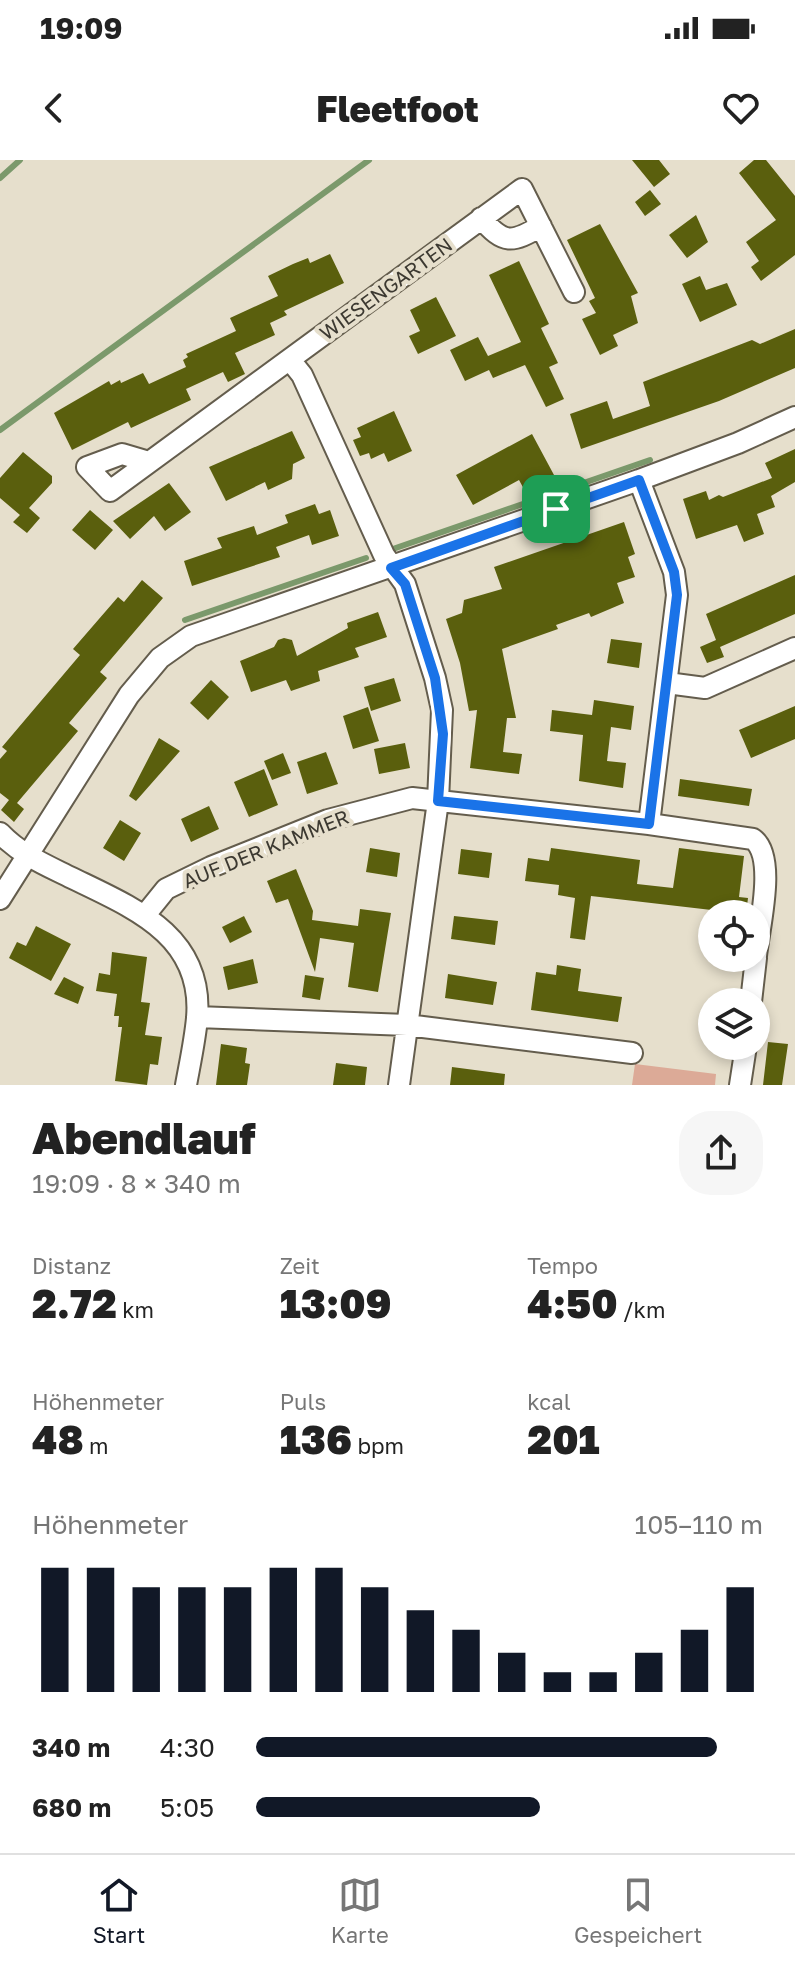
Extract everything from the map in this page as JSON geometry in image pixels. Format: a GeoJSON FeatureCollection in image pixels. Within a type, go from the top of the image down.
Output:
{"type":"FeatureCollection","features":[{"type":"Feature","properties":{"kind":"street","name":"WIESENGARTEN"},"geometry":{"type":"LineString","coordinates":[[149,462],[522,189],[574,292]]}},
{"type":"Feature","properties":{"kind":"street"},"geometry":{"type":"LineString","coordinates":[[481,218],[492,231],[507,240],[520,238],[541,226]]}},
{"type":"Feature","properties":{"kind":"street"},"geometry":{"type":"LineString","coordinates":[[290,360],[302,375],[391,568],[405,584],[435,678],[443,734],[438,801],[399,1085]]}},
{"type":"Feature","properties":{"kind":"street"},"geometry":{"type":"LineString","coordinates":[[0,899],[129,695],[160,658],[191,636],[639,480],[738,443],[795,417]]}},
{"type":"Feature","properties":{"kind":"street"},"geometry":{"type":"LineString","coordinates":[[639,480],[674,572],[677,595],[649,824]]}},
{"type":"Feature","properties":{"kind":"street"},"geometry":{"type":"LineString","coordinates":[[667,683],[705,688],[795,648]]}},
{"type":"Feature","properties":{"kind":"street","name":"AUF DER KAMMER"},"geometry":{"type":"LineString","coordinates":[[145,915],[166,889],[211,867],[328,820],[412,798],[742,836],[761,845],[766,868],[762,900]]}},
{"type":"Feature","properties":{"kind":"street"},"geometry":{"type":"LineString","coordinates":[[0,833],[27,856],[145,915],[178,946],[190,966],[196,990],[197,1017],[186,1085]]}},
{"type":"Feature","properties":{"kind":"street"},"geometry":{"type":"LineString","coordinates":[[197,1017],[407,1025],[632,1053]]}},
{"type":"Feature","properties":{"kind":"street"},"geometry":{"type":"LineString","coordinates":[[740,1085],[744,1060]]}},
{"type":"Feature","properties":{"kind":"shaded area"},"geometry":{"type":"Polygon","coordinates":[[[635,1064],[716,1074],[715,1085],[632,1085],[635,1064]]]}},
{"type":"Feature","properties":{"kind":"building"},"geometry":{"type":"Polygon","coordinates":[[[632,160],[659,160],[670,174],[654,187],[632,160]]]}},
{"type":"Feature","properties":{"kind":"building"},"geometry":{"type":"Polygon","coordinates":[[[754,160],[766,160],[795,196],[795,255],[761,281],[751,267],[759,261],[746,242],[776,220],[739,173],[754,160]]]}},
{"type":"Feature","properties":{"kind":"building"},"geometry":{"type":"Polygon","coordinates":[[[650,190],[661,204],[645,216],[635,202],[650,190]]]}},
{"type":"Feature","properties":{"kind":"building"},"geometry":{"type":"Polygon","coordinates":[[[696,215],[708,242],[687,258],[669,235],[696,215]]]}},
{"type":"Feature","properties":{"kind":"building"},"geometry":{"type":"Polygon","coordinates":[[[600,224],[638,293],[631,296],[638,323],[613,335],[618,346],[600,355],[582,319],[596,313],[589,301],[595,298],[567,240],[600,224]]]}},
{"type":"Feature","properties":{"kind":"building"},"geometry":{"type":"Polygon","coordinates":[[[330,254],[344,283],[284,311],[287,315],[270,323],[275,335],[235,353],[245,374],[228,382],[223,372],[186,389],[191,400],[131,428],[128,422],[72,450],[54,413],[109,381],[111,385],[120,380],[121,383],[143,373],[149,384],[186,367],[183,360],[188,357],[186,354],[236,331],[230,318],[278,296],[268,276],[308,258],[310,263],[330,254]]]}},
{"type":"Feature","properties":{"kind":"building"},"geometry":{"type":"Polygon","coordinates":[[[519,261],[549,324],[541,328],[558,363],[549,367],[564,399],[546,407],[525,365],[493,378],[489,370],[465,381],[450,350],[478,337],[488,356],[521,342],[489,275],[519,261]]]}},
{"type":"Feature","properties":{"kind":"building"},"geometry":{"type":"Polygon","coordinates":[[[700,276],[706,290],[727,283],[737,305],[700,322],[682,284],[700,276]]]}},
{"type":"Feature","properties":{"kind":"building"},"geometry":{"type":"Polygon","coordinates":[[[436,297],[456,336],[418,354],[409,336],[420,331],[410,310],[436,297]]]}},
{"type":"Feature","properties":{"kind":"building"},"geometry":{"type":"Polygon","coordinates":[[[795,329],[795,368],[719,401],[581,449],[570,414],[607,401],[613,419],[650,406],[643,382],[752,340],[760,344],[795,329]]]}},
{"type":"Feature","properties":{"kind":"building"},"geometry":{"type":"Polygon","coordinates":[[[394,411],[412,451],[388,462],[384,453],[371,459],[369,453],[360,456],[353,440],[361,437],[357,428],[394,411]]]}},
{"type":"Feature","properties":{"kind":"building"},"geometry":{"type":"Polygon","coordinates":[[[292,431],[305,458],[293,464],[292,479],[268,490],[265,482],[226,501],[209,467],[292,431]]]}},
{"type":"Feature","properties":{"kind":"building"},"geometry":{"type":"Polygon","coordinates":[[[532,434],[554,475],[525,491],[519,480],[473,505],[456,475],[532,434]]]}},
{"type":"Feature","properties":{"kind":"building"},"geometry":{"type":"Polygon","coordinates":[[[795,449],[795,482],[771,496],[775,507],[757,514],[764,534],[744,542],[737,525],[696,539],[683,499],[706,491],[709,500],[719,495],[723,497],[772,478],[765,463],[795,449]]]}},
{"type":"Feature","properties":{"kind":"building"},"geometry":{"type":"Polygon","coordinates":[[[23,452],[52,476],[52,483],[29,508],[40,518],[27,533],[13,522],[20,515],[0,498],[0,478],[23,452]]]}},
{"type":"Feature","properties":{"kind":"building"},"geometry":{"type":"Polygon","coordinates":[[[169,483],[191,512],[165,531],[154,516],[130,539],[113,521],[169,483]]]}},
{"type":"Feature","properties":{"kind":"building"},"geometry":{"type":"Polygon","coordinates":[[[315,504],[319,514],[330,510],[339,536],[312,545],[309,535],[276,547],[280,557],[192,586],[184,561],[222,548],[217,538],[254,526],[257,535],[288,523],[285,515],[315,504]]]}},
{"type":"Feature","properties":{"kind":"building"},"geometry":{"type":"Polygon","coordinates":[[[90,510],[113,530],[95,550],[72,530],[90,510]]]}},
{"type":"Feature","properties":{"kind":"building"},"geometry":{"type":"Polygon","coordinates":[[[624,522],[635,554],[628,557],[635,577],[617,583],[624,603],[591,617],[589,613],[556,625],[558,629],[502,649],[516,718],[507,718],[503,752],[522,754],[519,774],[470,768],[477,710],[469,711],[460,663],[446,619],[462,613],[464,600],[502,589],[494,567],[624,522]]]}},
{"type":"Feature","properties":{"kind":"building"},"geometry":{"type":"Polygon","coordinates":[[[795,575],[795,614],[720,647],[724,657],[707,663],[700,647],[716,640],[706,614],[795,575]]]}},
{"type":"Feature","properties":{"kind":"building"},"geometry":{"type":"Polygon","coordinates":[[[142,580],[163,598],[100,672],[107,678],[69,723],[78,731],[17,803],[24,809],[14,822],[1,810],[9,800],[0,793],[0,759],[7,751],[2,747],[80,655],[73,649],[118,597],[124,602],[142,580]]]}},
{"type":"Feature","properties":{"kind":"building"},"geometry":{"type":"Polygon","coordinates":[[[378,612],[387,637],[355,648],[359,657],[318,671],[320,681],[291,691],[286,680],[251,692],[240,661],[274,647],[278,640],[284,638],[292,640],[297,656],[348,628],[347,623],[378,612]]]}},
{"type":"Feature","properties":{"kind":"building"},"geometry":{"type":"Polygon","coordinates":[[[611,639],[642,643],[639,668],[607,663],[611,639]]]}},
{"type":"Feature","properties":{"kind":"building"},"geometry":{"type":"Polygon","coordinates":[[[394,678],[401,701],[371,711],[364,687],[394,678]]]}},
{"type":"Feature","properties":{"kind":"building"},"geometry":{"type":"Polygon","coordinates":[[[211,680],[229,697],[208,720],[190,703],[211,680]]]}},
{"type":"Feature","properties":{"kind":"building"},"geometry":{"type":"Polygon","coordinates":[[[594,700],[634,706],[631,730],[611,727],[607,761],[626,763],[623,788],[579,781],[583,735],[550,731],[552,710],[592,715],[594,700]]]}},
{"type":"Feature","properties":{"kind":"building"},"geometry":{"type":"Polygon","coordinates":[[[795,706],[795,739],[751,758],[739,730],[795,706]]]}},
{"type":"Feature","properties":{"kind":"building"},"geometry":{"type":"Polygon","coordinates":[[[368,707],[379,741],[353,749],[343,716],[368,707]]]}},
{"type":"Feature","properties":{"kind":"building"},"geometry":{"type":"Polygon","coordinates":[[[159,738],[180,751],[136,801],[129,796],[159,738]]]}},
{"type":"Feature","properties":{"kind":"building"},"geometry":{"type":"Polygon","coordinates":[[[405,743],[410,768],[379,774],[374,749],[405,743]]]}},
{"type":"Feature","properties":{"kind":"building"},"geometry":{"type":"Polygon","coordinates":[[[326,752],[338,784],[307,794],[297,762],[326,752]]]}},
{"type":"Feature","properties":{"kind":"building"},"geometry":{"type":"Polygon","coordinates":[[[283,753],[291,773],[272,780],[264,761],[283,753]]]}},
{"type":"Feature","properties":{"kind":"building"},"geometry":{"type":"Polygon","coordinates":[[[264,769],[278,805],[249,817],[234,782],[264,769]]]}},
{"type":"Feature","properties":{"kind":"building"},"geometry":{"type":"Polygon","coordinates":[[[680,779],[752,789],[749,806],[678,796],[680,779]]]}},
{"type":"Feature","properties":{"kind":"building"},"geometry":{"type":"Polygon","coordinates":[[[209,806],[219,829],[191,842],[181,819],[209,806]]]}},
{"type":"Feature","properties":{"kind":"building"},"geometry":{"type":"Polygon","coordinates":[[[120,820],[141,833],[124,861],[103,848],[120,820]]]}},
{"type":"Feature","properties":{"kind":"building"},"geometry":{"type":"Polygon","coordinates":[[[370,848],[400,853],[397,877],[366,872],[370,848]]]}},
{"type":"Feature","properties":{"kind":"building"},"geometry":{"type":"Polygon","coordinates":[[[551,848],[640,860],[637,884],[673,888],[679,848],[744,856],[739,897],[748,900],[698,900],[698,908],[591,896],[585,940],[570,938],[575,898],[558,895],[559,885],[525,881],[528,858],[549,861],[551,848]]]}},
{"type":"Feature","properties":{"kind":"building"},"geometry":{"type":"Polygon","coordinates":[[[461,849],[492,853],[489,878],[458,874],[461,849]]]}},
{"type":"Feature","properties":{"kind":"building"},"geometry":{"type":"Polygon","coordinates":[[[296,869],[313,911],[312,920],[358,926],[360,909],[391,913],[378,992],[348,987],[354,943],[320,938],[315,972],[288,899],[276,903],[267,881],[296,869]]]}},
{"type":"Feature","properties":{"kind":"building"},"geometry":{"type":"Polygon","coordinates":[[[244,916],[252,932],[230,943],[222,927],[244,916]]]}},
{"type":"Feature","properties":{"kind":"building"},"geometry":{"type":"Polygon","coordinates":[[[454,916],[498,921],[495,945],[451,939],[454,916]]]}},
{"type":"Feature","properties":{"kind":"building"},"geometry":{"type":"Polygon","coordinates":[[[36,926],[71,944],[51,981],[9,958],[17,942],[26,946],[36,926]]]}},
{"type":"Feature","properties":{"kind":"building"},"geometry":{"type":"Polygon","coordinates":[[[112,952],[147,957],[141,1002],[150,1003],[145,1035],[162,1037],[158,1065],[150,1064],[147,1085],[115,1081],[122,1027],[118,1027],[119,1016],[114,1016],[117,994],[96,991],[99,973],[110,975],[112,952]]]}},
{"type":"Feature","properties":{"kind":"building"},"geometry":{"type":"Polygon","coordinates":[[[253,959],[258,983],[228,990],[223,967],[253,959]]]}},
{"type":"Feature","properties":{"kind":"building"},"geometry":{"type":"Polygon","coordinates":[[[557,965],[581,969],[578,991],[622,997],[618,1022],[531,1010],[536,972],[556,975],[557,965]]]}},
{"type":"Feature","properties":{"kind":"building"},"geometry":{"type":"Polygon","coordinates":[[[448,974],[497,982],[493,1005],[445,998],[448,974]]]}},
{"type":"Feature","properties":{"kind":"building"},"geometry":{"type":"Polygon","coordinates":[[[305,975],[324,978],[320,1000],[302,997],[305,975]]]}},
{"type":"Feature","properties":{"kind":"building"},"geometry":{"type":"Polygon","coordinates":[[[64,977],[84,987],[78,1004],[54,994],[64,977]]]}},
{"type":"Feature","properties":{"kind":"building"},"geometry":{"type":"Polygon","coordinates":[[[770,1042],[788,1044],[782,1085],[763,1085],[766,1060],[770,1060],[770,1042]]]}},
{"type":"Feature","properties":{"kind":"building"},"geometry":{"type":"Polygon","coordinates":[[[221,1044],[247,1048],[245,1063],[250,1064],[247,1085],[216,1085],[221,1044]]]}},
{"type":"Feature","properties":{"kind":"building"},"geometry":{"type":"Polygon","coordinates":[[[336,1063],[367,1067],[365,1085],[333,1085],[336,1063]]]}},
{"type":"Feature","properties":{"kind":"building"},"geometry":{"type":"Polygon","coordinates":[[[452,1067],[505,1074],[504,1085],[450,1085],[452,1067]]]}},
{"type":"Feature","properties":{"kind":"waterway"},"geometry":{"type":"LineString","coordinates":[[0,178],[20,160]]}},
{"type":"Feature","properties":{"kind":"waterway"},"geometry":{"type":"LineString","coordinates":[[0,430],[369,160]]}},
{"type":"Feature","properties":{"kind":"waterway"},"geometry":{"type":"LineString","coordinates":[[390,550],[650,460]]}},
{"type":"Feature","properties":{"kind":"waterway"},"geometry":{"type":"LineString","coordinates":[[185,620],[366,558]]}},
{"type":"Feature","properties":{"kind":"route"},"geometry":{"type":"LineString","coordinates":[[639,480],[674,572],[677,595],[649,824],[438,801],[442,710],[405,584],[391,568],[556,509],[639,480]]}}]}
